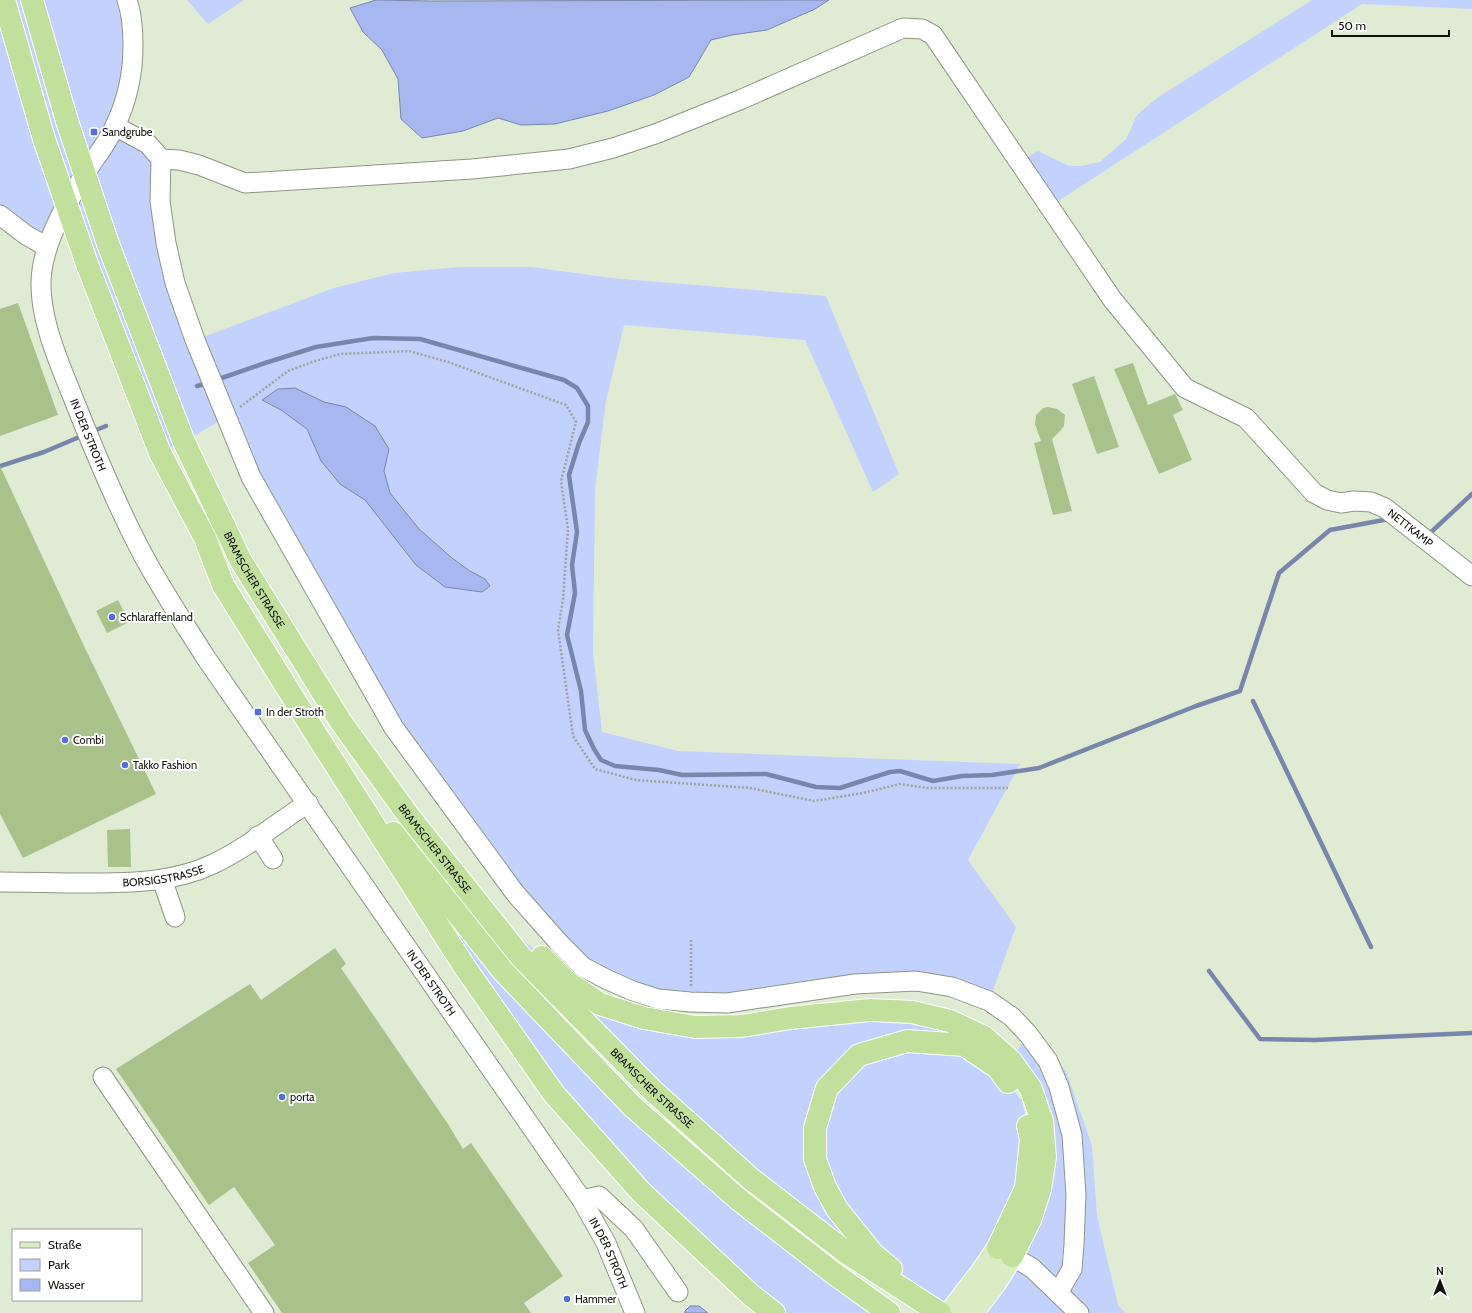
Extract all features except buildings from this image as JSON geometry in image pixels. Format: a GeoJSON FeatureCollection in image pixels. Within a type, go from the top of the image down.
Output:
{"type":"FeatureCollection","features":[{"type":"Feature","properties":{"kind":"highway"},"geometry":{"type":"LineString","coordinates":[[4,0],[44,139],[86,264],[160,452],[205,538],[223,585],[317,736],[466,969],[554,1094],[641,1192],[752,1296],[774,1313]]}},
{"type":"Feature","properties":{"kind":"highway","name":"BRAMSCHER STRASSE"},"geometry":{"type":"LineString","coordinates":[[32,0],[67,121],[108,244],[184,442],[242,561],[341,722],[408,815],[521,957],[654,1091],[751,1178],[847,1253],[943,1312]]}},
{"type":"Feature","properties":{"kind":"highway"},"geometry":{"type":"LineString","coordinates":[[317,736],[503,971],[632,1106],[738,1199],[832,1272],[889,1313]]}},
{"type":"Feature","properties":{"kind":"highway"},"geometry":{"type":"LineString","coordinates":[[488,916],[532,947],[567,982],[600,1004],[644,1018],[695,1027],[742,1026],[790,1018],[870,1010],[912,1012],[950,1021],[984,1037],[1011,1061],[1031,1089],[1042,1121],[1045,1157],[1040,1189],[1030,1220],[1005,1252]]}},
{"type":"Feature","properties":{"kind":"highway"},"geometry":{"type":"LineString","coordinates":[[943,1312],[873,1254],[837,1209],[825,1187],[815,1159],[815,1128],[827,1088],[859,1055],[907,1041],[964,1045],[998,1068],[1022,1102],[1031,1139],[1026,1188],[1005,1252]]}},
{"type":"Feature","properties":{"kind":"main road"},"geometry":{"type":"LineString","coordinates":[[972,1313],[988,1278],[1005,1252]]}},
{"type":"Feature","properties":{"kind":"main road"},"geometry":{"type":"LineString","coordinates":[[943,1312],[988,1278]]}},
{"type":"Feature","properties":{"kind":"street","name":"IN DER STROTH"},"geometry":{"type":"LineString","coordinates":[[127,0],[130,7],[133,34],[133,59],[129,88],[115,126],[79,184],[47,246],[42,272],[42,298],[47,326],[66,379],[87,433],[142,554],[170,600],[206,658],[582,1200],[606,1243],[635,1313]]}},
{"type":"Feature","properties":{"kind":"street","name":"NETTKAMP"},"geometry":{"type":"LineString","coordinates":[[161,159],[179,160],[199,165],[245,183],[479,168],[569,159],[613,148],[658,133],[742,99],[903,28],[922,29],[933,34],[1109,294],[1184,388],[1246,418],[1314,492],[1326,500],[1341,503],[1354,501],[1371,502],[1385,508],[1472,576]]}},
{"type":"Feature","properties":{"kind":"street"},"geometry":{"type":"LineString","coordinates":[[115,126],[148,144],[161,159],[160,201],[167,249],[175,283],[195,340],[251,477],[394,728],[516,893],[560,944],[583,966],[608,980],[633,991],[658,999],[727,1003],[856,984],[916,981],[952,987],[989,1001],[1012,1018],[1028,1034],[1048,1061],[1059,1086],[1072,1135],[1076,1195],[1072,1269],[1058,1292]]}},
{"type":"Feature","properties":{"kind":"street"},"geometry":{"type":"LineString","coordinates":[[2,222],[47,246]]}},
{"type":"Feature","properties":{"kind":"street","name":"BORSIGSTRASSE"},"geometry":{"type":"LineString","coordinates":[[0,882],[128,883],[162,880],[189,873],[213,864],[308,803]]}},
{"type":"Feature","properties":{"kind":"street"},"geometry":{"type":"LineString","coordinates":[[258,836],[272,858]]}},
{"type":"Feature","properties":{"kind":"street"},"geometry":{"type":"LineString","coordinates":[[162,880],[175,917]]}},
{"type":"Feature","properties":{"kind":"street"},"geometry":{"type":"LineString","coordinates":[[103,1077],[264,1313]]}},
{"type":"Feature","properties":{"kind":"street"},"geometry":{"type":"LineString","coordinates":[[582,1200],[599,1196],[634,1229],[678,1292]]}},
{"type":"Feature","properties":{"kind":"street"},"geometry":{"type":"LineString","coordinates":[[1005,1252],[1032,1268],[1079,1313]]}},
{"type":"Feature","properties":{"kind":"path"},"geometry":{"type":"LineString","coordinates":[[227,417],[288,371],[308,363],[340,354],[409,351],[448,362],[566,405],[576,422],[561,481],[568,529],[563,599],[558,630],[573,736],[595,769],[636,780],[750,788],[814,801],[864,793],[900,784],[927,788],[1008,788]]}},
{"type":"Feature","properties":{"kind":"path"},"geometry":{"type":"LineString","coordinates":[[690,1002],[691,939]]}},
{"type":"Feature","properties":{"kind":"green space"},"geometry":{"type":"Polygon","coordinates":[[[0,0],[127,0],[119,116],[148,144],[160,201],[195,340],[334,288],[394,273],[459,267],[532,267],[611,278],[826,296],[899,474],[873,492],[805,340],[624,325],[606,401],[595,490],[593,652],[602,732],[678,751],[1020,764],[968,860],[1016,927],[989,1001],[952,987],[690,1002],[583,967],[394,728],[226,417],[184,442],[160,453],[67,207],[47,247],[0,215],[0,0]]]}},
{"type":"Feature","properties":{"kind":"green space"},"geometry":{"type":"Polygon","coordinates":[[[187,0],[244,0],[208,24],[187,0]]]}},
{"type":"Feature","properties":{"kind":"green space"},"geometry":{"type":"Polygon","coordinates":[[[1312,0],[1472,0],[1472,9],[1362,4],[1049,207],[1018,162],[1038,151],[1069,166],[1081,166],[1100,162],[1126,139],[1137,115],[1157,98],[1312,0]]]}},
{"type":"Feature","properties":{"kind":"green space"},"geometry":{"type":"Polygon","coordinates":[[[317,736],[503,971],[632,1106],[873,1313],[774,1313],[554,1094],[317,736]]]}},
{"type":"Feature","properties":{"kind":"green space"},"geometry":{"type":"Polygon","coordinates":[[[488,916],[532,947],[567,982],[644,1018],[790,1018],[950,1021],[998,1068],[1022,1102],[1031,1139],[998,1248],[938,1311],[751,1179],[488,916]]]}},
{"type":"Feature","properties":{"kind":"green space"},"geometry":{"type":"Polygon","coordinates":[[[1028,1034],[1066,1071],[1092,1146],[1097,1216],[1118,1305],[1125,1313],[984,1313],[1045,1154],[1011,1061],[1028,1034]]]}},
{"type":"Feature","properties":{"kind":"water"},"geometry":{"type":"Polygon","coordinates":[[[376,0],[829,0],[815,9],[767,30],[732,35],[711,40],[689,77],[654,95],[608,111],[555,124],[521,125],[498,118],[463,131],[422,138],[401,119],[398,79],[382,50],[363,32],[350,8],[376,0]]]}},
{"type":"Feature","properties":{"kind":"water"},"geometry":{"type":"Polygon","coordinates":[[[295,388],[324,402],[346,407],[375,426],[389,449],[384,471],[390,493],[419,529],[452,558],[470,571],[485,579],[490,586],[482,592],[445,587],[416,565],[365,500],[340,484],[321,461],[307,429],[281,410],[262,400],[278,389],[295,388]]]}},
{"type":"Feature","properties":{"kind":"water"},"geometry":{"type":"Polygon","coordinates":[[[690,1306],[699,1306],[708,1313],[685,1313],[690,1306]]]}},
{"type":"Feature","properties":{"kind":"waterway"},"geometry":{"type":"LineString","coordinates":[[216,380],[316,347],[373,338],[420,339],[564,380],[577,388],[588,406],[588,422],[579,443],[569,475],[577,532],[572,565],[575,593],[567,635],[581,691],[585,730],[601,760],[615,766],[659,770],[682,775],[766,774],[816,787],[840,788],[890,772],[900,771],[933,781],[962,776],[992,775],[1039,768],[1196,706],[1240,691],[1279,573],[1330,530],[1389,519]]}},
{"type":"Feature","properties":{"kind":"waterway"},"geometry":{"type":"LineString","coordinates":[[197,386],[207,383]]}},
{"type":"Feature","properties":{"kind":"waterway"},"geometry":{"type":"LineString","coordinates":[[91,432],[106,426]]}},
{"type":"Feature","properties":{"kind":"waterway"},"geometry":{"type":"LineString","coordinates":[[0,466],[44,452],[84,435]]}},
{"type":"Feature","properties":{"kind":"waterway"},"geometry":{"type":"LineString","coordinates":[[1428,535],[1472,494]]}},
{"type":"Feature","properties":{"kind":"waterway"},"geometry":{"type":"LineString","coordinates":[[1253,701],[1371,947]]}},
{"type":"Feature","properties":{"kind":"waterway"},"geometry":{"type":"LineString","coordinates":[[1209,971],[1260,1039],[1315,1040],[1472,1033]]}},
{"type":"Feature","properties":{"kind":"place","name":"Sandgrube"},"geometry":{"type":"Point","coordinates":[94,132]}},
{"type":"Feature","properties":{"kind":"place","name":"Schlaraffenland"},"geometry":{"type":"Point","coordinates":[112,617]}},
{"type":"Feature","properties":{"kind":"place","name":"In der Stroth"},"geometry":{"type":"Point","coordinates":[258,712]}},
{"type":"Feature","properties":{"kind":"place","name":"Combi"},"geometry":{"type":"Point","coordinates":[65,740]}},
{"type":"Feature","properties":{"kind":"place","name":"Takko Fashion"},"geometry":{"type":"Point","coordinates":[125,765]}},
{"type":"Feature","properties":{"kind":"place","name":"porta"},"geometry":{"type":"Point","coordinates":[282,1097]}},
{"type":"Feature","properties":{"kind":"place","name":"Hammer"},"geometry":{"type":"Point","coordinates":[567,1299]}}]}
